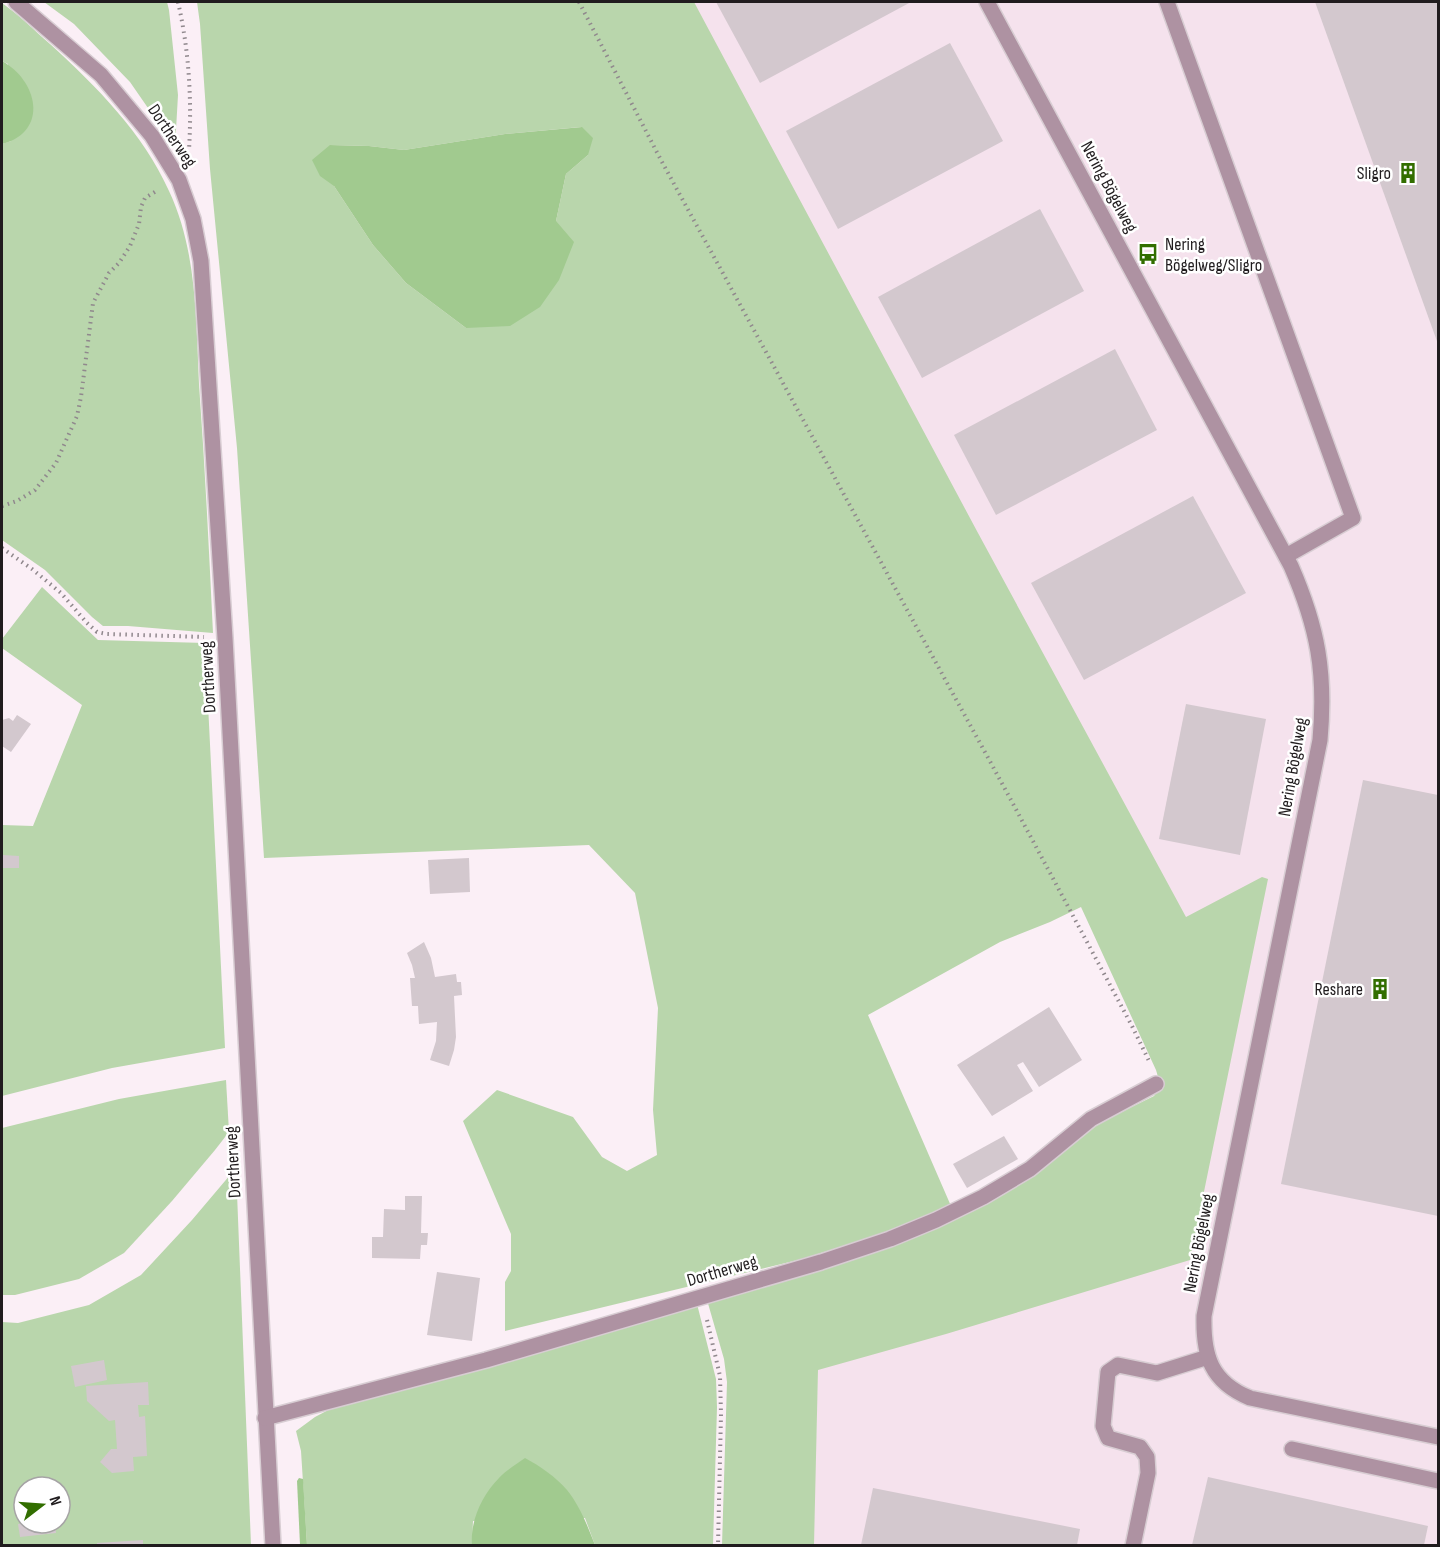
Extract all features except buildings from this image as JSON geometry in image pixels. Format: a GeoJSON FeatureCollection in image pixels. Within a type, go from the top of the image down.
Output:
{"type":"FeatureCollection","features":[{"type":"Feature","properties":{"kind":"street","name":"Dortherweg"},"geometry":{"type":"LineString","coordinates":[[16,2],[101,75],[152,136],[179,180],[193,219],[201,261],[225,638],[273,1545]]}},
{"type":"Feature","properties":{"kind":"street","name":"Nering Bögelweg"},"geometry":{"type":"LineString","coordinates":[[987,2],[1286,556],[1304,597],[1314,630],[1320,663],[1322,688],[1320,740],[1204,1316],[1204,1346],[1215,1372],[1227,1386],[1250,1398],[1438,1437]]}},
{"type":"Feature","properties":{"kind":"street"},"geometry":{"type":"LineString","coordinates":[[1167,2],[1353,518],[1286,556]]}},
{"type":"Feature","properties":{"kind":"street","name":"Dortherweg"},"geometry":{"type":"LineString","coordinates":[[265,1418],[486,1360],[821,1262],[890,1239],[983,1197],[1030,1169],[1091,1119],[1156,1084]]}},
{"type":"Feature","properties":{"kind":"street"},"geometry":{"type":"LineString","coordinates":[[1133,1545],[1148,1473],[1147,1456],[1140,1447],[1108,1438],[1103,1426],[1108,1372],[1118,1365],[1157,1373],[1208,1357]]}},
{"type":"Feature","properties":{"kind":"street"},"geometry":{"type":"LineString","coordinates":[[1292,1449],[1438,1481]]}},
{"type":"Feature","properties":{"kind":"path"},"geometry":{"type":"LineString","coordinates":[[2,506],[17,501],[34,490],[56,463],[77,416],[93,303],[109,273],[130,246],[139,224],[141,207],[146,198],[179,180],[188,156],[191,109],[187,48],[178,2]]}},
{"type":"Feature","properties":{"kind":"path"},"geometry":{"type":"LineString","coordinates":[[579,2],[662,162],[1127,1016],[1155,1073],[1156,1084]]}},
{"type":"Feature","properties":{"kind":"path"},"geometry":{"type":"LineString","coordinates":[[2,548],[61,593],[97,632],[225,638]]}},
{"type":"Feature","properties":{"kind":"path"},"geometry":{"type":"LineString","coordinates":[[702,1297],[720,1376],[718,1545]]}},
{"type":"Feature","properties":{"kind":"shaded area"},"geometry":{"type":"Polygon","coordinates":[[[44,2],[167,2],[178,95],[175,147],[130,82],[74,24],[44,2]]]}},
{"type":"Feature","properties":{"kind":"shaded area"},"geometry":{"type":"Polygon","coordinates":[[[197,2],[694,2],[1186,917],[1262,877],[1268,879],[1190,1260],[818,1370],[814,1545],[722,1545],[727,1382],[724,1359],[707,1300],[882,1249],[1093,1126],[1154,1096],[1158,1083],[1156,1070],[1081,907],[1000,942],[868,1015],[951,1206],[900,1228],[802,1259],[505,1331],[505,1282],[511,1271],[511,1234],[463,1121],[497,1090],[573,1117],[602,1157],[627,1171],[657,1155],[653,1110],[658,1008],[635,893],[589,845],[264,858],[237,448],[210,169],[197,2]],[[581,127],[505,134],[404,150],[330,145],[334,186],[373,245],[406,283],[466,328],[556,221],[566,174],[588,155],[581,127]]]}},
{"type":"Feature","properties":{"kind":"shaded area"},"geometry":{"type":"Polygon","coordinates":[[[687,2],[1438,2],[1438,1545],[813,1545],[818,1366],[1181,1261],[1184,933],[687,2]]]}},
{"type":"Feature","properties":{"kind":"shaded area"},"geometry":{"type":"Polygon","coordinates":[[[2,3],[68,60],[117,112],[132,130],[158,170],[178,214],[190,261],[196,310],[213,633],[103,626],[45,570],[2,540],[2,144],[11,141],[8,64],[2,61],[2,3]]]}},
{"type":"Feature","properties":{"kind":"shaded area"},"geometry":{"type":"Polygon","coordinates":[[[2,61],[24,80],[33,105],[32,117],[27,128],[17,137],[2,144],[2,61]]]}},
{"type":"Feature","properties":{"kind":"shaded area"},"geometry":{"type":"Polygon","coordinates":[[[582,127],[593,138],[588,155],[566,174],[556,221],[574,242],[559,280],[540,307],[510,326],[466,328],[406,283],[373,245],[334,186],[320,176],[312,160],[330,145],[404,150],[505,134],[582,127]]]}},
{"type":"Feature","properties":{"kind":"shaded area"},"geometry":{"type":"Polygon","coordinates":[[[42,587],[98,640],[205,643],[225,1048],[112,1068],[2,1096],[2,825],[33,826],[82,705],[2,648],[2,639],[42,587]]]}},
{"type":"Feature","properties":{"kind":"shaded area"},"geometry":{"type":"Polygon","coordinates":[[[226,1080],[229,1132],[172,1201],[124,1253],[79,1279],[15,1295],[2,1295],[2,1128],[119,1099],[226,1080]]]}},
{"type":"Feature","properties":{"kind":"shaded area"},"geometry":{"type":"Polygon","coordinates":[[[236,1168],[251,1545],[2,1545],[2,1322],[18,1323],[89,1305],[141,1275],[236,1168]]]}},
{"type":"Feature","properties":{"kind":"shaded area"},"geometry":{"type":"Polygon","coordinates":[[[697,1304],[716,1379],[713,1545],[595,1545],[585,1518],[473,1521],[472,1545],[307,1545],[301,1451],[296,1431],[315,1417],[334,1407],[697,1304]]]}},
{"type":"Feature","properties":{"kind":"shaded area"},"geometry":{"type":"Polygon","coordinates":[[[525,1458],[548,1472],[572,1496],[595,1545],[472,1545],[475,1518],[482,1500],[502,1475],[525,1458]]]}},
{"type":"Feature","properties":{"kind":"shaded area"},"geometry":{"type":"Polygon","coordinates":[[[299,1478],[303,1479],[307,1545],[300,1545],[297,1481],[299,1478]]]}},
{"type":"Feature","properties":{"kind":"place","name":"Sligro"},"geometry":{"type":"Point","coordinates":[1408,173]}},
{"type":"Feature","properties":{"kind":"place","name":"Nering Bögelweg/Sligro"},"geometry":{"type":"Point","coordinates":[1148,254]}},
{"type":"Feature","properties":{"kind":"place","name":"Reshare"},"geometry":{"type":"Point","coordinates":[1380,989]}}]}
